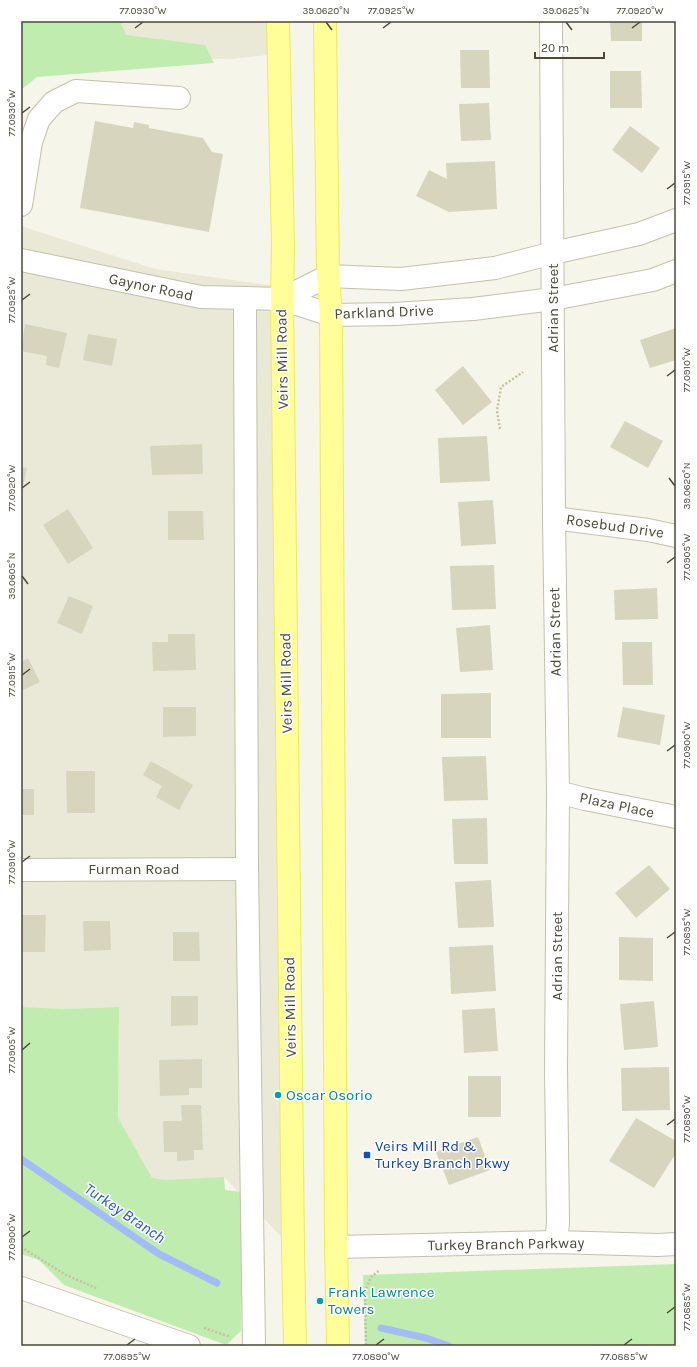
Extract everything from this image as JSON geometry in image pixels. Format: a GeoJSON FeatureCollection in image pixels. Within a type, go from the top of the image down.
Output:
{"type":"FeatureCollection","features":[{"type":"Feature","properties":{"kind":"main road","name":"Veirs Mill Road"},"geometry":{"type":"LineString","coordinates":[[278,21],[283,246],[282,298],[295,1346]]}},
{"type":"Feature","properties":{"kind":"main road"},"geometry":{"type":"LineString","coordinates":[[325,21],[328,276],[331,315],[336,1247],[338,1346]]}},
{"type":"Feature","properties":{"kind":"street","name":"Adrian Street"},"geometry":{"type":"LineString","coordinates":[[551,21],[554,518],[558,792],[556,1068],[558,1223],[556,1242]]}},
{"type":"Feature","properties":{"kind":"street"},"geometry":{"type":"LineString","coordinates":[[21,206],[31,142],[39,118],[54,102],[76,90],[179,98]]}},
{"type":"Feature","properties":{"kind":"street"},"geometry":{"type":"LineString","coordinates":[[282,298],[328,276],[401,279],[495,268],[553,253],[639,234],[676,220]]}},
{"type":"Feature","properties":{"kind":"street","name":"Gaynor Road"},"geometry":{"type":"LineString","coordinates":[[21,260],[201,298],[282,298]]}},
{"type":"Feature","properties":{"kind":"street","name":"Parkland Drive"},"geometry":{"type":"LineString","coordinates":[[282,298],[331,315],[395,314],[473,309],[553,299],[653,280],[676,271]]}},
{"type":"Feature","properties":{"kind":"street"},"geometry":{"type":"LineString","coordinates":[[244,1342],[247,869],[245,298]]}},
{"type":"Feature","properties":{"kind":"street","name":"Rosebud Drive"},"geometry":{"type":"LineString","coordinates":[[554,518],[648,530],[676,536]]}},
{"type":"Feature","properties":{"kind":"street","name":"Plaza Place"},"geometry":{"type":"LineString","coordinates":[[558,792],[585,799],[676,817]]}},
{"type":"Feature","properties":{"kind":"street","name":"Furman Road"},"geometry":{"type":"LineString","coordinates":[[21,870],[247,869]]}},
{"type":"Feature","properties":{"kind":"street","name":"Turkey Branch Parkway"},"geometry":{"type":"LineString","coordinates":[[336,1247],[556,1242],[658,1245],[676,1244]]}},
{"type":"Feature","properties":{"kind":"street"},"geometry":{"type":"LineString","coordinates":[[21,1288],[189,1346]]}},
{"type":"Feature","properties":{"kind":"path"},"geometry":{"type":"LineString","coordinates":[[500,429],[497,411],[501,387],[523,372]]}},
{"type":"Feature","properties":{"kind":"path"},"geometry":{"type":"LineString","coordinates":[[21,1247],[66,1275],[102,1290]]}},
{"type":"Feature","properties":{"kind":"path"},"geometry":{"type":"LineString","coordinates":[[366,1346],[365,1291],[371,1277],[383,1267]]}},
{"type":"Feature","properties":{"kind":"path"},"geometry":{"type":"LineString","coordinates":[[223,1335],[244,1342]]}},
{"type":"Feature","properties":{"kind":"shaded area"},"geometry":{"type":"Polygon","coordinates":[[[21,21],[278,21],[278,54],[231,59],[21,55],[21,21]]]}},
{"type":"Feature","properties":{"kind":"shaded area"},"geometry":{"type":"Polygon","coordinates":[[[21,226],[155,269],[282,287],[293,1249],[224,1177],[147,1182],[118,1118],[119,1007],[21,1011],[21,226]]]}},
{"type":"Feature","properties":{"kind":"green space"},"geometry":{"type":"Polygon","coordinates":[[[21,21],[120,21],[126,35],[205,45],[214,63],[37,77],[21,90],[21,21]]]}},
{"type":"Feature","properties":{"kind":"green space"},"geometry":{"type":"Polygon","coordinates":[[[21,1007],[63,1009],[119,1007],[118,1118],[152,1178],[165,1180],[224,1177],[225,1190],[243,1192],[241,1331],[226,1345],[64,1285],[39,1260],[21,1254],[21,1007]]]}},
{"type":"Feature","properties":{"kind":"green space"},"geometry":{"type":"Polygon","coordinates":[[[676,1264],[676,1346],[365,1346],[363,1275],[676,1264]]]}},
{"type":"Feature","properties":{"kind":"building"},"geometry":{"type":"Polygon","coordinates":[[[610,21],[642,21],[642,41],[611,41],[610,21]]]}},
{"type":"Feature","properties":{"kind":"building"},"geometry":{"type":"Polygon","coordinates":[[[460,50],[489,50],[490,88],[461,88],[460,50]]]}},
{"type":"Feature","properties":{"kind":"building"},"geometry":{"type":"Polygon","coordinates":[[[610,71],[641,71],[642,108],[610,108],[610,71]]]}},
{"type":"Feature","properties":{"kind":"building"},"geometry":{"type":"Polygon","coordinates":[[[489,103],[491,140],[461,141],[459,104],[489,103]]]}},
{"type":"Feature","properties":{"kind":"building"},"geometry":{"type":"Polygon","coordinates":[[[95,121],[133,128],[134,122],[149,125],[149,128],[203,138],[212,152],[223,154],[209,232],[80,208],[95,121]]]}},
{"type":"Feature","properties":{"kind":"building"},"geometry":{"type":"Polygon","coordinates":[[[630,126],[660,148],[642,173],[612,150],[630,126]]]}},
{"type":"Feature","properties":{"kind":"building"},"geometry":{"type":"Polygon","coordinates":[[[495,161],[497,209],[449,212],[416,196],[429,170],[447,179],[446,163],[495,161]]]}},
{"type":"Feature","properties":{"kind":"building"},"geometry":{"type":"Polygon","coordinates":[[[25,324],[67,333],[59,368],[46,365],[47,356],[21,351],[25,324]]]}},
{"type":"Feature","properties":{"kind":"building"},"geometry":{"type":"Polygon","coordinates":[[[676,328],[676,360],[650,368],[640,340],[676,328]]]}},
{"type":"Feature","properties":{"kind":"building"},"geometry":{"type":"Polygon","coordinates":[[[88,334],[117,339],[112,366],[83,360],[88,334]]]}},
{"type":"Feature","properties":{"kind":"building"},"geometry":{"type":"Polygon","coordinates":[[[463,366],[492,402],[463,425],[435,390],[463,366]]]}},
{"type":"Feature","properties":{"kind":"building"},"geometry":{"type":"Polygon","coordinates":[[[625,421],[663,441],[648,468],[610,447],[625,421]]]}},
{"type":"Feature","properties":{"kind":"building"},"geometry":{"type":"Polygon","coordinates":[[[487,436],[490,481],[440,483],[438,438],[487,436]]]}},
{"type":"Feature","properties":{"kind":"building"},"geometry":{"type":"Polygon","coordinates":[[[202,444],[203,474],[152,475],[150,446],[202,444]]]}},
{"type":"Feature","properties":{"kind":"building"},"geometry":{"type":"Polygon","coordinates":[[[21,467],[27,468],[22,491],[21,491],[21,467]]]}},
{"type":"Feature","properties":{"kind":"building"},"geometry":{"type":"Polygon","coordinates":[[[493,500],[496,544],[461,546],[458,502],[493,500]]]}},
{"type":"Feature","properties":{"kind":"building"},"geometry":{"type":"Polygon","coordinates":[[[68,509],[93,548],[68,564],[43,525],[68,509]]]}},
{"type":"Feature","properties":{"kind":"building"},"geometry":{"type":"Polygon","coordinates":[[[168,511],[203,511],[204,540],[168,540],[168,511]]]}},
{"type":"Feature","properties":{"kind":"building"},"geometry":{"type":"Polygon","coordinates":[[[494,565],[496,609],[452,610],[450,566],[494,565]]]}},
{"type":"Feature","properties":{"kind":"building"},"geometry":{"type":"Polygon","coordinates":[[[657,588],[658,619],[615,620],[614,590],[657,588]]]}},
{"type":"Feature","properties":{"kind":"building"},"geometry":{"type":"Polygon","coordinates":[[[69,596],[93,606],[82,634],[57,623],[69,596]]]}},
{"type":"Feature","properties":{"kind":"building"},"geometry":{"type":"Polygon","coordinates":[[[490,625],[493,670],[460,672],[456,628],[490,625]]]}},
{"type":"Feature","properties":{"kind":"building"},"geometry":{"type":"Polygon","coordinates":[[[168,634],[195,634],[196,670],[153,671],[152,642],[168,642],[168,634]]]}},
{"type":"Feature","properties":{"kind":"building"},"geometry":{"type":"Polygon","coordinates":[[[622,642],[652,642],[653,685],[623,685],[622,642]]]}},
{"type":"Feature","properties":{"kind":"building"},"geometry":{"type":"Polygon","coordinates":[[[28,658],[40,682],[21,691],[21,662],[28,658]]]}},
{"type":"Feature","properties":{"kind":"building"},"geometry":{"type":"Polygon","coordinates":[[[491,693],[491,738],[441,738],[441,694],[491,693]]]}},
{"type":"Feature","properties":{"kind":"building"},"geometry":{"type":"Polygon","coordinates":[[[163,707],[196,707],[196,736],[163,737],[163,707]]]}},
{"type":"Feature","properties":{"kind":"building"},"geometry":{"type":"Polygon","coordinates":[[[623,707],[665,715],[660,745],[617,737],[623,707]]]}},
{"type":"Feature","properties":{"kind":"building"},"geometry":{"type":"Polygon","coordinates":[[[486,756],[488,800],[444,801],[442,757],[486,756]]]}},
{"type":"Feature","properties":{"kind":"building"},"geometry":{"type":"Polygon","coordinates":[[[151,761],[193,785],[179,810],[156,797],[162,786],[143,775],[151,761]]]}},
{"type":"Feature","properties":{"kind":"building"},"geometry":{"type":"Polygon","coordinates":[[[66,771],[95,771],[95,813],[67,813],[66,771]]]}},
{"type":"Feature","properties":{"kind":"building"},"geometry":{"type":"Polygon","coordinates":[[[21,789],[34,789],[34,815],[21,815],[21,789]]]}},
{"type":"Feature","properties":{"kind":"building"},"geometry":{"type":"Polygon","coordinates":[[[487,818],[488,864],[454,864],[452,819],[487,818]]]}},
{"type":"Feature","properties":{"kind":"building"},"geometry":{"type":"Polygon","coordinates":[[[649,865],[670,889],[636,918],[615,893],[649,865]]]}},
{"type":"Feature","properties":{"kind":"building"},"geometry":{"type":"Polygon","coordinates":[[[491,880],[494,927],[458,928],[455,882],[491,880]]]}},
{"type":"Feature","properties":{"kind":"building"},"geometry":{"type":"Polygon","coordinates":[[[21,915],[46,915],[45,952],[21,952],[21,915]]]}},
{"type":"Feature","properties":{"kind":"building"},"geometry":{"type":"Polygon","coordinates":[[[83,921],[110,921],[111,950],[84,951],[83,921]]]}},
{"type":"Feature","properties":{"kind":"building"},"geometry":{"type":"Polygon","coordinates":[[[173,932],[199,932],[200,961],[173,961],[173,932]]]}},
{"type":"Feature","properties":{"kind":"building"},"geometry":{"type":"Polygon","coordinates":[[[619,937],[653,938],[653,981],[619,980],[619,937]]]}},
{"type":"Feature","properties":{"kind":"building"},"geometry":{"type":"Polygon","coordinates":[[[493,945],[496,991],[451,994],[449,947],[493,945]]]}},
{"type":"Feature","properties":{"kind":"building"},"geometry":{"type":"Polygon","coordinates":[[[171,996],[198,996],[198,1025],[171,1026],[171,996]]]}},
{"type":"Feature","properties":{"kind":"building"},"geometry":{"type":"Polygon","coordinates":[[[654,1001],[658,1047],[624,1050],[620,1004],[654,1001]]]}},
{"type":"Feature","properties":{"kind":"building"},"geometry":{"type":"Polygon","coordinates":[[[495,1008],[498,1051],[464,1053],[462,1010],[495,1008]]]}},
{"type":"Feature","properties":{"kind":"building"},"geometry":{"type":"Polygon","coordinates":[[[202,1059],[202,1088],[189,1088],[189,1095],[160,1096],[159,1060],[202,1059]]]}},
{"type":"Feature","properties":{"kind":"building"},"geometry":{"type":"Polygon","coordinates":[[[669,1067],[670,1110],[622,1111],[621,1068],[669,1067]]]}},
{"type":"Feature","properties":{"kind":"building"},"geometry":{"type":"Polygon","coordinates":[[[468,1076],[501,1076],[501,1117],[468,1117],[468,1076]]]}},
{"type":"Feature","properties":{"kind":"building"},"geometry":{"type":"Polygon","coordinates":[[[181,1105],[201,1105],[203,1150],[194,1150],[194,1160],[177,1161],[177,1152],[164,1152],[163,1121],[182,1121],[181,1105]]]}},
{"type":"Feature","properties":{"kind":"building"},"geometry":{"type":"Polygon","coordinates":[[[636,1118],[676,1141],[676,1153],[654,1188],[609,1161],[636,1118]]]}},
{"type":"Feature","properties":{"kind":"building"},"geometry":{"type":"Polygon","coordinates":[[[478,1137],[490,1170],[449,1185],[436,1152],[478,1137]]]}},
{"type":"Feature","properties":{"kind":"waterway","name":"Turkey Branch"},"geometry":{"type":"LineString","coordinates":[[21,1159],[159,1254],[217,1283]]}},
{"type":"Feature","properties":{"kind":"waterway","name":"Turkey Branch"},"geometry":{"type":"LineString","coordinates":[[381,1328],[426,1338],[449,1346]]}},
{"type":"Feature","properties":{"kind":"place","name":"Oscar Osorio"},"geometry":{"type":"Point","coordinates":[278,1095]}},
{"type":"Feature","properties":{"kind":"place","name":"Veirs Mill Rd & Turkey Branch Pkwy"},"geometry":{"type":"Point","coordinates":[367,1155]}},
{"type":"Feature","properties":{"kind":"place","name":"Frank Lawrence Towers"},"geometry":{"type":"Point","coordinates":[320,1301]}}]}
